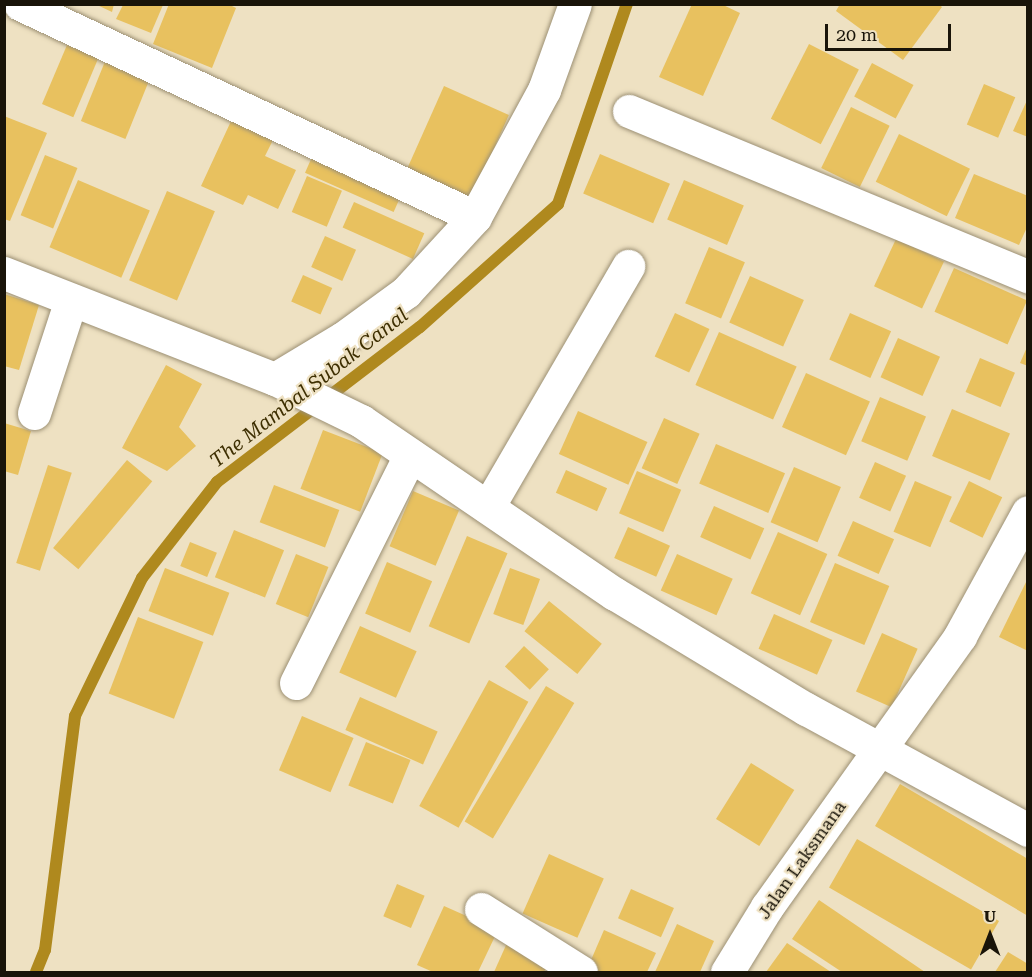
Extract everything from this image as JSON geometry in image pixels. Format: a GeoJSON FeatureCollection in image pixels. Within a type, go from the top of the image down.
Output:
{"type":"FeatureCollection","features":[{"type":"Feature","properties":{"kind":"street"},"geometry":{"type":"LineString","coordinates":[[20,4],[475,217]]}},
{"type":"Feature","properties":{"kind":"street"},"geometry":{"type":"LineString","coordinates":[[283,383],[406,292],[475,217],[544,90],[575,4]]}},
{"type":"Feature","properties":{"kind":"street"},"geometry":{"type":"LineString","coordinates":[[629,111],[1028,276]]}},
{"type":"Feature","properties":{"kind":"street"},"geometry":{"type":"LineString","coordinates":[[488,507],[628,266]]}},
{"type":"Feature","properties":{"kind":"street"},"geometry":{"type":"LineString","coordinates":[[4,273],[283,383],[361,421],[615,594],[879,749],[1028,830]]}},
{"type":"Feature","properties":{"kind":"street"},"geometry":{"type":"LineString","coordinates":[[34,413],[71,300]]}},
{"type":"Feature","properties":{"kind":"street"},"geometry":{"type":"LineString","coordinates":[[296,683],[410,455]]}},
{"type":"Feature","properties":{"kind":"street","name":"Jalan Laksmana"},"geometry":{"type":"LineString","coordinates":[[726,972],[767,907],[960,636],[1028,512]]}},
{"type":"Feature","properties":{"kind":"street"},"geometry":{"type":"LineString","coordinates":[[481,909],[581,972]]}},
{"type":"Feature","properties":{"kind":"building"},"geometry":{"type":"Polygon","coordinates":[[[95,4],[114,4],[112,12],[95,4]]]}},
{"type":"Feature","properties":{"kind":"building"},"geometry":{"type":"Polygon","coordinates":[[[169,4],[228,4],[236,8],[212,68],[153,44],[169,4]]]}},
{"type":"Feature","properties":{"kind":"building"},"geometry":{"type":"Polygon","coordinates":[[[692,4],[721,4],[740,13],[703,96],[659,77],[692,4]]]}},
{"type":"Feature","properties":{"kind":"building"},"geometry":{"type":"Polygon","coordinates":[[[840,4],[938,4],[942,7],[903,60],[836,11],[840,4]]]}},
{"type":"Feature","properties":{"kind":"building"},"geometry":{"type":"Polygon","coordinates":[[[123,5],[163,5],[151,33],[116,19],[123,5]]]}},
{"type":"Feature","properties":{"kind":"building"},"geometry":{"type":"Polygon","coordinates":[[[809,44],[859,69],[821,144],[771,119],[809,44]]]}},
{"type":"Feature","properties":{"kind":"building"},"geometry":{"type":"Polygon","coordinates":[[[67,45],[98,58],[73,117],[42,104],[67,45]]]}},
{"type":"Feature","properties":{"kind":"building"},"geometry":{"type":"Polygon","coordinates":[[[106,59],[151,77],[125,139],[81,121],[106,59]]]}},
{"type":"Feature","properties":{"kind":"building"},"geometry":{"type":"Polygon","coordinates":[[[872,63],[913,85],[896,119],[854,97],[872,63]]]}},
{"type":"Feature","properties":{"kind":"building"},"geometry":{"type":"Polygon","coordinates":[[[984,84],[1015,97],[998,138],[967,125],[984,84]]]}},
{"type":"Feature","properties":{"kind":"building"},"geometry":{"type":"Polygon","coordinates":[[[444,86],[509,115],[470,202],[405,173],[444,86]]]}},
{"type":"Feature","properties":{"kind":"building"},"geometry":{"type":"Polygon","coordinates":[[[1028,98],[1028,137],[1013,131],[1028,98]]]}},
{"type":"Feature","properties":{"kind":"building"},"geometry":{"type":"Polygon","coordinates":[[[851,107],[890,126],[860,187],[821,168],[851,107]]]}},
{"type":"Feature","properties":{"kind":"building"},"geometry":{"type":"Polygon","coordinates":[[[4,116],[47,133],[10,221],[4,219],[4,116]]]}},
{"type":"Feature","properties":{"kind":"building"},"geometry":{"type":"Polygon","coordinates":[[[232,119],[274,138],[265,156],[296,170],[278,209],[248,195],[243,205],[201,186],[232,119]]]}},
{"type":"Feature","properties":{"kind":"building"},"geometry":{"type":"Polygon","coordinates":[[[899,134],[970,169],[947,216],[876,182],[899,134]]]}},
{"type":"Feature","properties":{"kind":"building"},"geometry":{"type":"Polygon","coordinates":[[[316,148],[405,187],[394,212],[305,173],[316,148]]]}},
{"type":"Feature","properties":{"kind":"building"},"geometry":{"type":"Polygon","coordinates":[[[600,154],[670,184],[653,223],[583,194],[600,154]]]}},
{"type":"Feature","properties":{"kind":"building"},"geometry":{"type":"Polygon","coordinates":[[[45,155],[77,168],[53,228],[21,215],[45,155]]]}},
{"type":"Feature","properties":{"kind":"building"},"geometry":{"type":"Polygon","coordinates":[[[974,174],[1028,196],[1028,225],[1019,245],[955,218],[974,174]]]}},
{"type":"Feature","properties":{"kind":"building"},"geometry":{"type":"Polygon","coordinates":[[[307,176],[342,191],[327,227],[292,212],[307,176]]]}},
{"type":"Feature","properties":{"kind":"building"},"geometry":{"type":"Polygon","coordinates":[[[78,180],[150,210],[121,278],[49,247],[78,180]]]}},
{"type":"Feature","properties":{"kind":"building"},"geometry":{"type":"Polygon","coordinates":[[[684,180],[744,205],[727,245],[667,220],[684,180]]]}},
{"type":"Feature","properties":{"kind":"building"},"geometry":{"type":"Polygon","coordinates":[[[167,191],[215,211],[177,301],[129,280],[167,191]]]}},
{"type":"Feature","properties":{"kind":"building"},"geometry":{"type":"Polygon","coordinates":[[[354,202],[424,233],[413,259],[343,228],[354,202]]]}},
{"type":"Feature","properties":{"kind":"building"},"geometry":{"type":"Polygon","coordinates":[[[325,236],[356,250],[342,281],[311,267],[325,236]]]}},
{"type":"Feature","properties":{"kind":"building"},"geometry":{"type":"Polygon","coordinates":[[[896,239],[944,261],[922,309],[874,286],[896,239]]]}},
{"type":"Feature","properties":{"kind":"building"},"geometry":{"type":"Polygon","coordinates":[[[709,247],[745,262],[721,318],[685,303],[709,247]]]}},
{"type":"Feature","properties":{"kind":"building"},"geometry":{"type":"Polygon","coordinates":[[[954,268],[1027,301],[1008,344],[934,312],[954,268]]]}},
{"type":"Feature","properties":{"kind":"building"},"geometry":{"type":"Polygon","coordinates":[[[303,275],[332,288],[320,315],[291,301],[303,275]]]}},
{"type":"Feature","properties":{"kind":"building"},"geometry":{"type":"Polygon","coordinates":[[[750,276],[804,300],[783,347],[729,323],[750,276]]]}},
{"type":"Feature","properties":{"kind":"building"},"geometry":{"type":"Polygon","coordinates":[[[4,294],[39,305],[19,370],[4,366],[4,294]]]}},
{"type":"Feature","properties":{"kind":"building"},"geometry":{"type":"Polygon","coordinates":[[[675,313],[709,329],[689,373],[655,357],[675,313]]]}},
{"type":"Feature","properties":{"kind":"building"},"geometry":{"type":"Polygon","coordinates":[[[850,313],[891,331],[870,378],[829,360],[850,313]]]}},
{"type":"Feature","properties":{"kind":"building"},"geometry":{"type":"Polygon","coordinates":[[[719,332],[797,367],[773,420],[695,385],[719,332]]]}},
{"type":"Feature","properties":{"kind":"building"},"geometry":{"type":"Polygon","coordinates":[[[898,338],[940,357],[923,396],[881,377],[898,338]]]}},
{"type":"Feature","properties":{"kind":"building"},"geometry":{"type":"Polygon","coordinates":[[[1028,345],[1028,366],[1020,363],[1028,345]]]}},
{"type":"Feature","properties":{"kind":"building"},"geometry":{"type":"Polygon","coordinates":[[[980,358],[1015,373],[1001,407],[966,392],[980,358]]]}},
{"type":"Feature","properties":{"kind":"building"},"geometry":{"type":"Polygon","coordinates":[[[166,365],[202,384],[179,427],[196,446],[167,471],[122,448],[166,365]]]}},
{"type":"Feature","properties":{"kind":"building"},"geometry":{"type":"Polygon","coordinates":[[[806,373],[870,401],[846,455],[782,427],[806,373]]]}},
{"type":"Feature","properties":{"kind":"building"},"geometry":{"type":"Polygon","coordinates":[[[880,397],[926,417],[907,461],[861,441],[880,397]]]}},
{"type":"Feature","properties":{"kind":"building"},"geometry":{"type":"Polygon","coordinates":[[[952,409],[1010,434],[990,481],[932,456],[952,409]]]}},
{"type":"Feature","properties":{"kind":"building"},"geometry":{"type":"Polygon","coordinates":[[[578,411],[647,442],[628,485],[559,454],[578,411]]]}},
{"type":"Feature","properties":{"kind":"building"},"geometry":{"type":"Polygon","coordinates":[[[664,418],[700,434],[677,484],[642,468],[664,418]]]}},
{"type":"Feature","properties":{"kind":"building"},"geometry":{"type":"Polygon","coordinates":[[[4,423],[31,431],[18,475],[4,471],[4,423]]]}},
{"type":"Feature","properties":{"kind":"building"},"geometry":{"type":"Polygon","coordinates":[[[323,430],[383,453],[360,512],[300,489],[323,430]]]}},
{"type":"Feature","properties":{"kind":"building"},"geometry":{"type":"Polygon","coordinates":[[[716,444],[785,473],[768,513],[699,484],[716,444]]]}},
{"type":"Feature","properties":{"kind":"building"},"geometry":{"type":"Polygon","coordinates":[[[127,460],[152,481],[78,569],[53,548],[127,460]]]}},
{"type":"Feature","properties":{"kind":"building"},"geometry":{"type":"Polygon","coordinates":[[[875,462],[906,476],[890,511],[859,498],[875,462]]]}},
{"type":"Feature","properties":{"kind":"building"},"geometry":{"type":"Polygon","coordinates":[[[48,465],[72,473],[40,571],[16,563],[48,465]]]}},
{"type":"Feature","properties":{"kind":"building"},"geometry":{"type":"Polygon","coordinates":[[[794,467],[841,487],[818,542],[771,522],[794,467]]]}},
{"type":"Feature","properties":{"kind":"building"},"geometry":{"type":"Polygon","coordinates":[[[566,470],[607,488],[597,511],[556,493],[566,470]]]}},
{"type":"Feature","properties":{"kind":"building"},"geometry":{"type":"Polygon","coordinates":[[[637,471],[681,490],[663,532],[619,513],[637,471]]]}},
{"type":"Feature","properties":{"kind":"building"},"geometry":{"type":"Polygon","coordinates":[[[915,481],[952,497],[930,547],[894,532],[915,481]]]}},
{"type":"Feature","properties":{"kind":"building"},"geometry":{"type":"Polygon","coordinates":[[[969,481],[1002,497],[983,538],[949,521],[969,481]]]}},
{"type":"Feature","properties":{"kind":"building"},"geometry":{"type":"Polygon","coordinates":[[[274,485],[339,510],[325,547],[260,522],[274,485]]]}},
{"type":"Feature","properties":{"kind":"building"},"geometry":{"type":"Polygon","coordinates":[[[413,491],[459,511],[436,566],[390,546],[413,491]]]}},
{"type":"Feature","properties":{"kind":"building"},"geometry":{"type":"Polygon","coordinates":[[[714,506],[764,528],[750,559],[700,537],[714,506]]]}},
{"type":"Feature","properties":{"kind":"building"},"geometry":{"type":"Polygon","coordinates":[[[853,521],[894,539],[879,574],[838,556],[853,521]]]}},
{"type":"Feature","properties":{"kind":"building"},"geometry":{"type":"Polygon","coordinates":[[[628,527],[670,546],[656,577],[614,558],[628,527]]]}},
{"type":"Feature","properties":{"kind":"building"},"geometry":{"type":"Polygon","coordinates":[[[234,530],[284,550],[265,598],[215,577],[234,530]]]}},
{"type":"Feature","properties":{"kind":"building"},"geometry":{"type":"Polygon","coordinates":[[[778,532],[827,554],[800,615],[751,593],[778,532]]]}},
{"type":"Feature","properties":{"kind":"building"},"geometry":{"type":"Polygon","coordinates":[[[467,536],[508,553],[469,643],[429,626],[467,536]]]}},
{"type":"Feature","properties":{"kind":"building"},"geometry":{"type":"Polygon","coordinates":[[[190,542],[217,553],[207,577],[180,566],[190,542]]]}},
{"type":"Feature","properties":{"kind":"building"},"geometry":{"type":"Polygon","coordinates":[[[296,554],[328,567],[308,617],[276,604],[296,554]]]}},
{"type":"Feature","properties":{"kind":"building"},"geometry":{"type":"Polygon","coordinates":[[[677,554],[733,579],[716,615],[661,591],[677,554]]]}},
{"type":"Feature","properties":{"kind":"building"},"geometry":{"type":"Polygon","coordinates":[[[387,562],[432,581],[410,633],[365,614],[387,562]]]}},
{"type":"Feature","properties":{"kind":"building"},"geometry":{"type":"Polygon","coordinates":[[[835,563],[889,586],[864,645],[810,622],[835,563]]]}},
{"type":"Feature","properties":{"kind":"building"},"geometry":{"type":"Polygon","coordinates":[[[165,568],[229,593],[213,636],[149,611],[165,568]]]}},
{"type":"Feature","properties":{"kind":"building"},"geometry":{"type":"Polygon","coordinates":[[[510,568],[540,579],[523,625],[493,614],[510,568]]]}},
{"type":"Feature","properties":{"kind":"building"},"geometry":{"type":"Polygon","coordinates":[[[1028,578],[1028,651],[999,637],[1028,578]]]}},
{"type":"Feature","properties":{"kind":"building"},"geometry":{"type":"Polygon","coordinates":[[[549,601],[602,644],[577,674],[524,631],[549,601]]]}},
{"type":"Feature","properties":{"kind":"building"},"geometry":{"type":"Polygon","coordinates":[[[774,614],[832,640],[817,675],[759,649],[774,614]]]}},
{"type":"Feature","properties":{"kind":"building"},"geometry":{"type":"Polygon","coordinates":[[[138,617],[203,642],[174,719],[109,694],[138,617]]]}},
{"type":"Feature","properties":{"kind":"building"},"geometry":{"type":"Polygon","coordinates":[[[360,626],[417,651],[396,698],[339,673],[360,626]]]}},
{"type":"Feature","properties":{"kind":"building"},"geometry":{"type":"Polygon","coordinates":[[[882,633],[918,649],[892,707],[856,691],[882,633]]]}},
{"type":"Feature","properties":{"kind":"building"},"geometry":{"type":"Polygon","coordinates":[[[524,646],[549,669],[530,690],[505,666],[524,646]]]}},
{"type":"Feature","properties":{"kind":"building"},"geometry":{"type":"Polygon","coordinates":[[[489,680],[528,702],[459,828],[419,806],[489,680]]]}},
{"type":"Feature","properties":{"kind":"building"},"geometry":{"type":"Polygon","coordinates":[[[546,686],[574,703],[493,838],[465,821],[546,686]]]}},
{"type":"Feature","properties":{"kind":"building"},"geometry":{"type":"Polygon","coordinates":[[[360,697],[438,732],[423,764],[345,730],[360,697]]]}},
{"type":"Feature","properties":{"kind":"building"},"geometry":{"type":"Polygon","coordinates":[[[302,716],[354,738],[330,792],[279,770],[302,716]]]}},
{"type":"Feature","properties":{"kind":"building"},"geometry":{"type":"Polygon","coordinates":[[[366,742],[411,760],[393,804],[348,786],[366,742]]]}},
{"type":"Feature","properties":{"kind":"building"},"geometry":{"type":"Polygon","coordinates":[[[751,763],[794,790],[759,846],[716,819],[751,763]]]}},
{"type":"Feature","properties":{"kind":"building"},"geometry":{"type":"Polygon","coordinates":[[[900,784],[1028,859],[1028,916],[875,826],[900,784]]]}},
{"type":"Feature","properties":{"kind":"building"},"geometry":{"type":"Polygon","coordinates":[[[857,839],[999,921],[971,969],[829,887],[857,839]]]}},
{"type":"Feature","properties":{"kind":"building"},"geometry":{"type":"Polygon","coordinates":[[[549,854],[604,878],[577,938],[523,913],[549,854]]]}},
{"type":"Feature","properties":{"kind":"building"},"geometry":{"type":"Polygon","coordinates":[[[397,884],[425,896],[411,928],[383,916],[397,884]]]}},
{"type":"Feature","properties":{"kind":"building"},"geometry":{"type":"Polygon","coordinates":[[[631,889],[674,908],[661,937],[618,918],[631,889]]]}},
{"type":"Feature","properties":{"kind":"building"},"geometry":{"type":"Polygon","coordinates":[[[819,900],[925,972],[842,972],[792,939],[819,900]]]}},
{"type":"Feature","properties":{"kind":"building"},"geometry":{"type":"Polygon","coordinates":[[[444,906],[498,930],[478,972],[433,972],[417,965],[444,906]]]}},
{"type":"Feature","properties":{"kind":"building"},"geometry":{"type":"Polygon","coordinates":[[[677,924],[714,941],[700,972],[655,972],[677,924]]]}},
{"type":"Feature","properties":{"kind":"building"},"geometry":{"type":"Polygon","coordinates":[[[604,930],[656,953],[647,972],[601,972],[588,967],[604,930]]]}},
{"type":"Feature","properties":{"kind":"building"},"geometry":{"type":"Polygon","coordinates":[[[507,943],[549,962],[544,972],[494,972],[507,943]]]}},
{"type":"Feature","properties":{"kind":"building"},"geometry":{"type":"Polygon","coordinates":[[[787,943],[831,972],[766,972],[787,943]]]}},
{"type":"Feature","properties":{"kind":"building"},"geometry":{"type":"Polygon","coordinates":[[[1008,952],[1028,964],[1028,972],[995,972],[1008,952]]]}},
{"type":"Feature","properties":{"kind":"waterway","name":"The Mambal Subak Canal"},"geometry":{"type":"LineString","coordinates":[[36,972],[45,950],[75,716],[142,578],[217,482],[420,327],[558,204],[627,4]]}}]}
